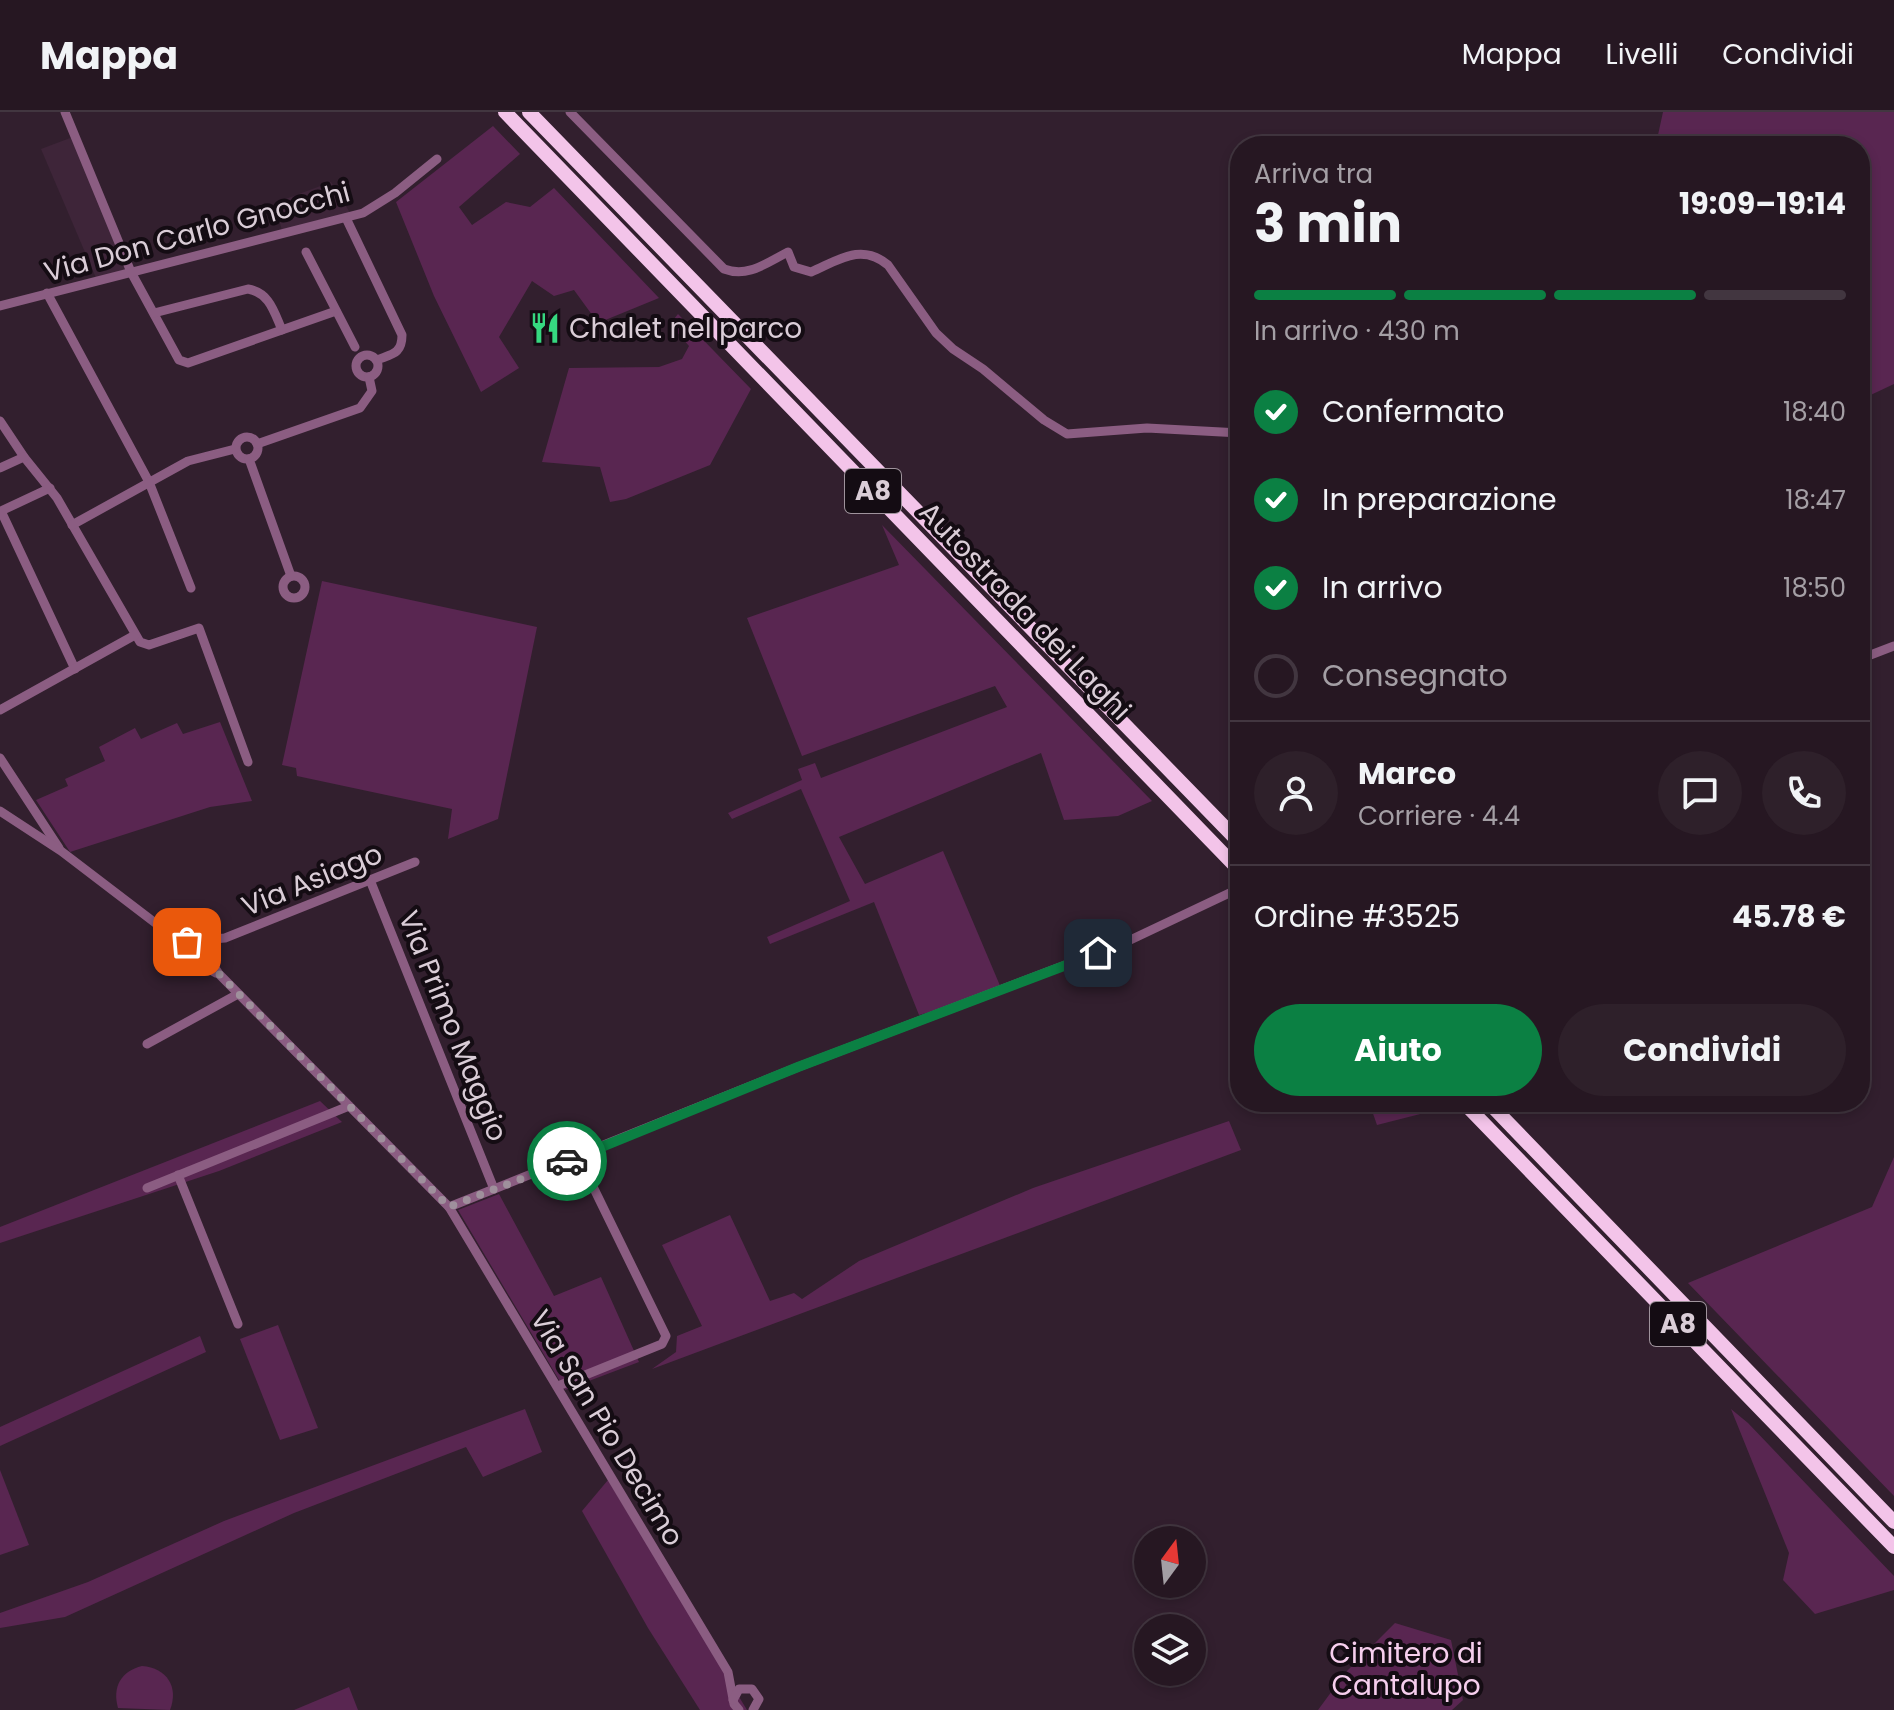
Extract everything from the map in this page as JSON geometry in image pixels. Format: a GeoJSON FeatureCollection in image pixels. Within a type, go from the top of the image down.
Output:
{"type":"FeatureCollection","features":[{"type":"Feature","properties":{"kind":"highway","name":"Autostrada dei Laghi"},"geometry":{"type":"LineString","coordinates":[[505,112],[1230,861]]}},
{"type":"Feature","properties":{"kind":"highway","name":"Autostrada dei Laghi"},"geometry":{"type":"LineString","coordinates":[[529,112],[1230,833]]}},
{"type":"Feature","properties":{"kind":"highway","name":"A8"},"geometry":{"type":"LineString","coordinates":[[1473,1112],[1894,1547]]}},
{"type":"Feature","properties":{"kind":"highway","name":"A8"},"geometry":{"type":"LineString","coordinates":[[1498,1112],[1894,1522]]}},
{"type":"Feature","properties":{"kind":"street"},"geometry":{"type":"LineString","coordinates":[[65,112],[131,272],[179,360],[188,363],[336,311]]}},
{"type":"Feature","properties":{"kind":"street"},"geometry":{"type":"LineString","coordinates":[[570,112],[724,269],[741,274],[788,252],[794,267],[811,272],[836,258],[849,255],[861,253],[880,258],[936,333],[1044,420],[1067,434],[1147,428],[1230,432]]}},
{"type":"Feature","properties":{"kind":"street","name":"Via Don Carlo Gnocchi"},"geometry":{"type":"LineString","coordinates":[[0,306],[363,213],[395,193],[437,159]]}},
{"type":"Feature","properties":{"kind":"street"},"geometry":{"type":"LineString","coordinates":[[346,218],[402,335],[402,346],[398,351],[377,360]]}},
{"type":"Feature","properties":{"kind":"street"},"geometry":{"type":"LineString","coordinates":[[306,252],[355,347]]}},
{"type":"Feature","properties":{"kind":"street"},"geometry":{"type":"LineString","coordinates":[[154,313],[248,289],[259,291],[269,299],[282,330]]}},
{"type":"Feature","properties":{"kind":"street"},"geometry":{"type":"LineString","coordinates":[[47,293],[149,482],[191,588]]}},
{"type":"Feature","properties":{"kind":"street"},"geometry":{"type":"LineString","coordinates":[[369,377],[358,373],[356,363],[364,355],[377,360]]}},
{"type":"Feature","properties":{"kind":"street"},"geometry":{"type":"LineString","coordinates":[[369,377],[377,371],[377,360]]}},
{"type":"Feature","properties":{"kind":"street"},"geometry":{"type":"LineString","coordinates":[[257,444],[360,408],[372,391],[369,377]]}},
{"type":"Feature","properties":{"kind":"street"},"geometry":{"type":"LineString","coordinates":[[0,421],[50,488],[140,642],[149,645],[199,628],[248,762]]}},
{"type":"Feature","properties":{"kind":"street"},"geometry":{"type":"LineString","coordinates":[[235,449],[242,437],[253,438],[257,451],[249,459]]}},
{"type":"Feature","properties":{"kind":"street"},"geometry":{"type":"LineString","coordinates":[[72,525],[188,461],[235,449]]}},
{"type":"Feature","properties":{"kind":"street"},"geometry":{"type":"LineString","coordinates":[[235,449],[242,458],[249,459]]}},
{"type":"Feature","properties":{"kind":"street"},"geometry":{"type":"LineString","coordinates":[[0,468],[24,457]]}},
{"type":"Feature","properties":{"kind":"street"},"geometry":{"type":"LineString","coordinates":[[249,459],[291,576]]}},
{"type":"Feature","properties":{"kind":"street"},"geometry":{"type":"LineString","coordinates":[[50,488],[1,511],[75,669]]}},
{"type":"Feature","properties":{"kind":"street"},"geometry":{"type":"LineString","coordinates":[[0,710],[135,635]]}},
{"type":"Feature","properties":{"kind":"street"},"geometry":{"type":"LineString","coordinates":[[1870,655],[1894,646]]}},
{"type":"Feature","properties":{"kind":"street"},"geometry":{"type":"LineString","coordinates":[[1,764],[61,851]]}},
{"type":"Feature","properties":{"kind":"street"},"geometry":{"type":"LineString","coordinates":[[0,811],[61,851],[171,935],[186,961],[219,974]]}},
{"type":"Feature","properties":{"kind":"street","name":"Via Asiago"},"geometry":{"type":"LineString","coordinates":[[171,935],[197,940],[225,938],[415,862]]}},
{"type":"Feature","properties":{"kind":"street","name":"Via Primo Maggio"},"geometry":{"type":"LineString","coordinates":[[370,880],[494,1189]]}},
{"type":"Feature","properties":{"kind":"street"},"geometry":{"type":"LineString","coordinates":[[449,1207],[798,1067],[1126,942],[1230,892]]}},
{"type":"Feature","properties":{"kind":"street","name":"Via Asiago"},"geometry":{"type":"LineString","coordinates":[[208,953],[225,938]]}},
{"type":"Feature","properties":{"kind":"street"},"geometry":{"type":"LineString","coordinates":[[182,953],[185,944],[197,940],[219,974]]}},
{"type":"Feature","properties":{"kind":"street"},"geometry":{"type":"LineString","coordinates":[[199,964],[208,953]]}},
{"type":"Feature","properties":{"kind":"street","name":"Via San Pio Decimo"},"geometry":{"type":"LineString","coordinates":[[219,974],[449,1207],[728,1672],[733,1700],[739,1710]]}},
{"type":"Feature","properties":{"kind":"street"},"geometry":{"type":"LineString","coordinates":[[147,1044],[238,994]]}},
{"type":"Feature","properties":{"kind":"street"},"geometry":{"type":"LineString","coordinates":[[147,1188],[349,1106]]}},
{"type":"Feature","properties":{"kind":"street"},"geometry":{"type":"LineString","coordinates":[[558,1386],[662,1344],[666,1336],[578,1156]]}},
{"type":"Feature","properties":{"kind":"street"},"geometry":{"type":"LineString","coordinates":[[178,1175],[238,1324]]}},
{"type":"Feature","properties":{"kind":"street","name":"Via San Pio Decimo"},"geometry":{"type":"LineString","coordinates":[[728,1672],[752,1689],[759,1705],[753,1710]]}},
{"type":"Feature","properties":{"kind":"street"},"geometry":{"type":"LineString","coordinates":[[733,1700],[739,1689],[752,1689]]}},
{"type":"Feature","properties":{"kind":"shaded area"},"geometry":{"type":"Polygon","coordinates":[[[78,135],[132,269],[96,278],[41,149],[78,135]]]}},
{"type":"Feature","properties":{"kind":"shaded area"},"geometry":{"type":"Polygon","coordinates":[[[331,182],[352,216],[282,231],[275,203],[331,182]]]}},
{"type":"Feature","properties":{"kind":"green space"},"geometry":{"type":"Polygon","coordinates":[[[1663,112],[1894,112],[1894,384],[1870,395],[1870,136],[1658,135],[1663,112]]]}},
{"type":"Feature","properties":{"kind":"green space"},"geometry":{"type":"Polygon","coordinates":[[[493,126],[520,154],[459,207],[472,225],[506,202],[530,207],[554,188],[659,298],[598,323],[574,290],[554,296],[532,281],[499,337],[519,368],[481,392],[434,296],[396,202],[493,126]]]}},
{"type":"Feature","properties":{"kind":"green space"},"geometry":{"type":"Polygon","coordinates":[[[678,314],[751,389],[710,465],[626,499],[610,502],[600,467],[542,462],[569,368],[659,367],[682,359],[689,346],[670,324],[678,314]]]}},
{"type":"Feature","properties":{"kind":"green space"},"geometry":{"type":"Polygon","coordinates":[[[882,525],[1152,801],[1118,816],[1064,820],[1041,753],[839,837],[865,884],[943,851],[1001,988],[919,1015],[874,902],[770,944],[767,937],[850,901],[801,789],[732,819],[728,813],[802,780],[798,769],[815,763],[821,778],[1007,707],[995,686],[802,756],[747,618],[899,565],[882,525]]]}},
{"type":"Feature","properties":{"kind":"green space"},"geometry":{"type":"Polygon","coordinates":[[[322,581],[537,627],[498,819],[448,839],[452,809],[297,776],[296,768],[282,765],[322,581]]]}},
{"type":"Feature","properties":{"kind":"green space"},"geometry":{"type":"Polygon","coordinates":[[[220,722],[252,801],[210,807],[70,852],[36,800],[68,786],[65,779],[105,761],[99,747],[135,728],[141,739],[177,723],[183,734],[220,722]]]}},
{"type":"Feature","properties":{"kind":"green space"},"geometry":{"type":"Polygon","coordinates":[[[320,1101],[342,1122],[219,1171],[0,1243],[0,1227],[320,1101]]]}},
{"type":"Feature","properties":{"kind":"green space"},"geometry":{"type":"Polygon","coordinates":[[[1372,1112],[1428,1112],[1377,1125],[1372,1112]]]}},
{"type":"Feature","properties":{"kind":"green space"},"geometry":{"type":"Polygon","coordinates":[[[1229,1121],[1241,1150],[652,1369],[676,1352],[677,1336],[702,1326],[662,1245],[730,1215],[770,1301],[794,1293],[802,1299],[859,1261],[1033,1188],[1229,1121]]]}},
{"type":"Feature","properties":{"kind":"green space"},"geometry":{"type":"Polygon","coordinates":[[[1894,1157],[1894,1496],[1688,1283],[1872,1207],[1894,1157]]]}},
{"type":"Feature","properties":{"kind":"green space"},"geometry":{"type":"Polygon","coordinates":[[[499,1194],[554,1296],[601,1277],[639,1362],[565,1390],[458,1210],[499,1194]]]}},
{"type":"Feature","properties":{"kind":"green space"},"geometry":{"type":"Polygon","coordinates":[[[278,1325],[318,1428],[280,1440],[240,1339],[278,1325]]]}},
{"type":"Feature","properties":{"kind":"green space"},"geometry":{"type":"Polygon","coordinates":[[[200,1336],[206,1352],[0,1446],[0,1427],[200,1336]]]}},
{"type":"Feature","properties":{"kind":"green space"},"geometry":{"type":"Polygon","coordinates":[[[525,1409],[542,1452],[483,1477],[466,1447],[294,1513],[65,1617],[0,1628],[0,1613],[88,1582],[224,1521],[525,1409]]]}},
{"type":"Feature","properties":{"kind":"green space"},"geometry":{"type":"Polygon","coordinates":[[[1731,1409],[1894,1576],[1894,1590],[1815,1614],[1783,1580],[1789,1553],[1731,1409]]]}},
{"type":"Feature","properties":{"kind":"green space"},"geometry":{"type":"Polygon","coordinates":[[[0,1470],[29,1545],[0,1555],[0,1470]]]}},
{"type":"Feature","properties":{"kind":"green space"},"geometry":{"type":"Polygon","coordinates":[[[608,1480],[747,1710],[700,1710],[648,1628],[582,1511],[608,1480]]]}},
{"type":"Feature","properties":{"kind":"green space","name":"Cimitero di Cantalupo"},"geometry":{"type":"Polygon","coordinates":[[[1395,1623],[1451,1640],[1463,1700],[1452,1710],[1318,1710],[1346,1672],[1395,1623]]]}},
{"type":"Feature","properties":{"kind":"green space"},"geometry":{"type":"Polygon","coordinates":[[[142,1666],[158,1670],[169,1680],[173,1694],[170,1710],[118,1708],[116,1693],[120,1681],[142,1666]]]}},
{"type":"Feature","properties":{"kind":"green space"},"geometry":{"type":"Polygon","coordinates":[[[349,1687],[358,1710],[294,1710],[349,1687]]]}},
{"type":"Feature","properties":{"kind":"way so far"},"geometry":{"type":"LineString","coordinates":[[187,942],[182,953],[186,961],[219,974],[449,1207],[567,1161]]}},
{"type":"Feature","properties":{"kind":"place","name":"Chalet nel parco"},"geometry":{"type":"Point","coordinates":[545,328]}},
{"type":"Feature","properties":{"kind":"route"},"geometry":{"type":"LineString","coordinates":[[567,1161],[798,1067],[1098,953]]}}]}
